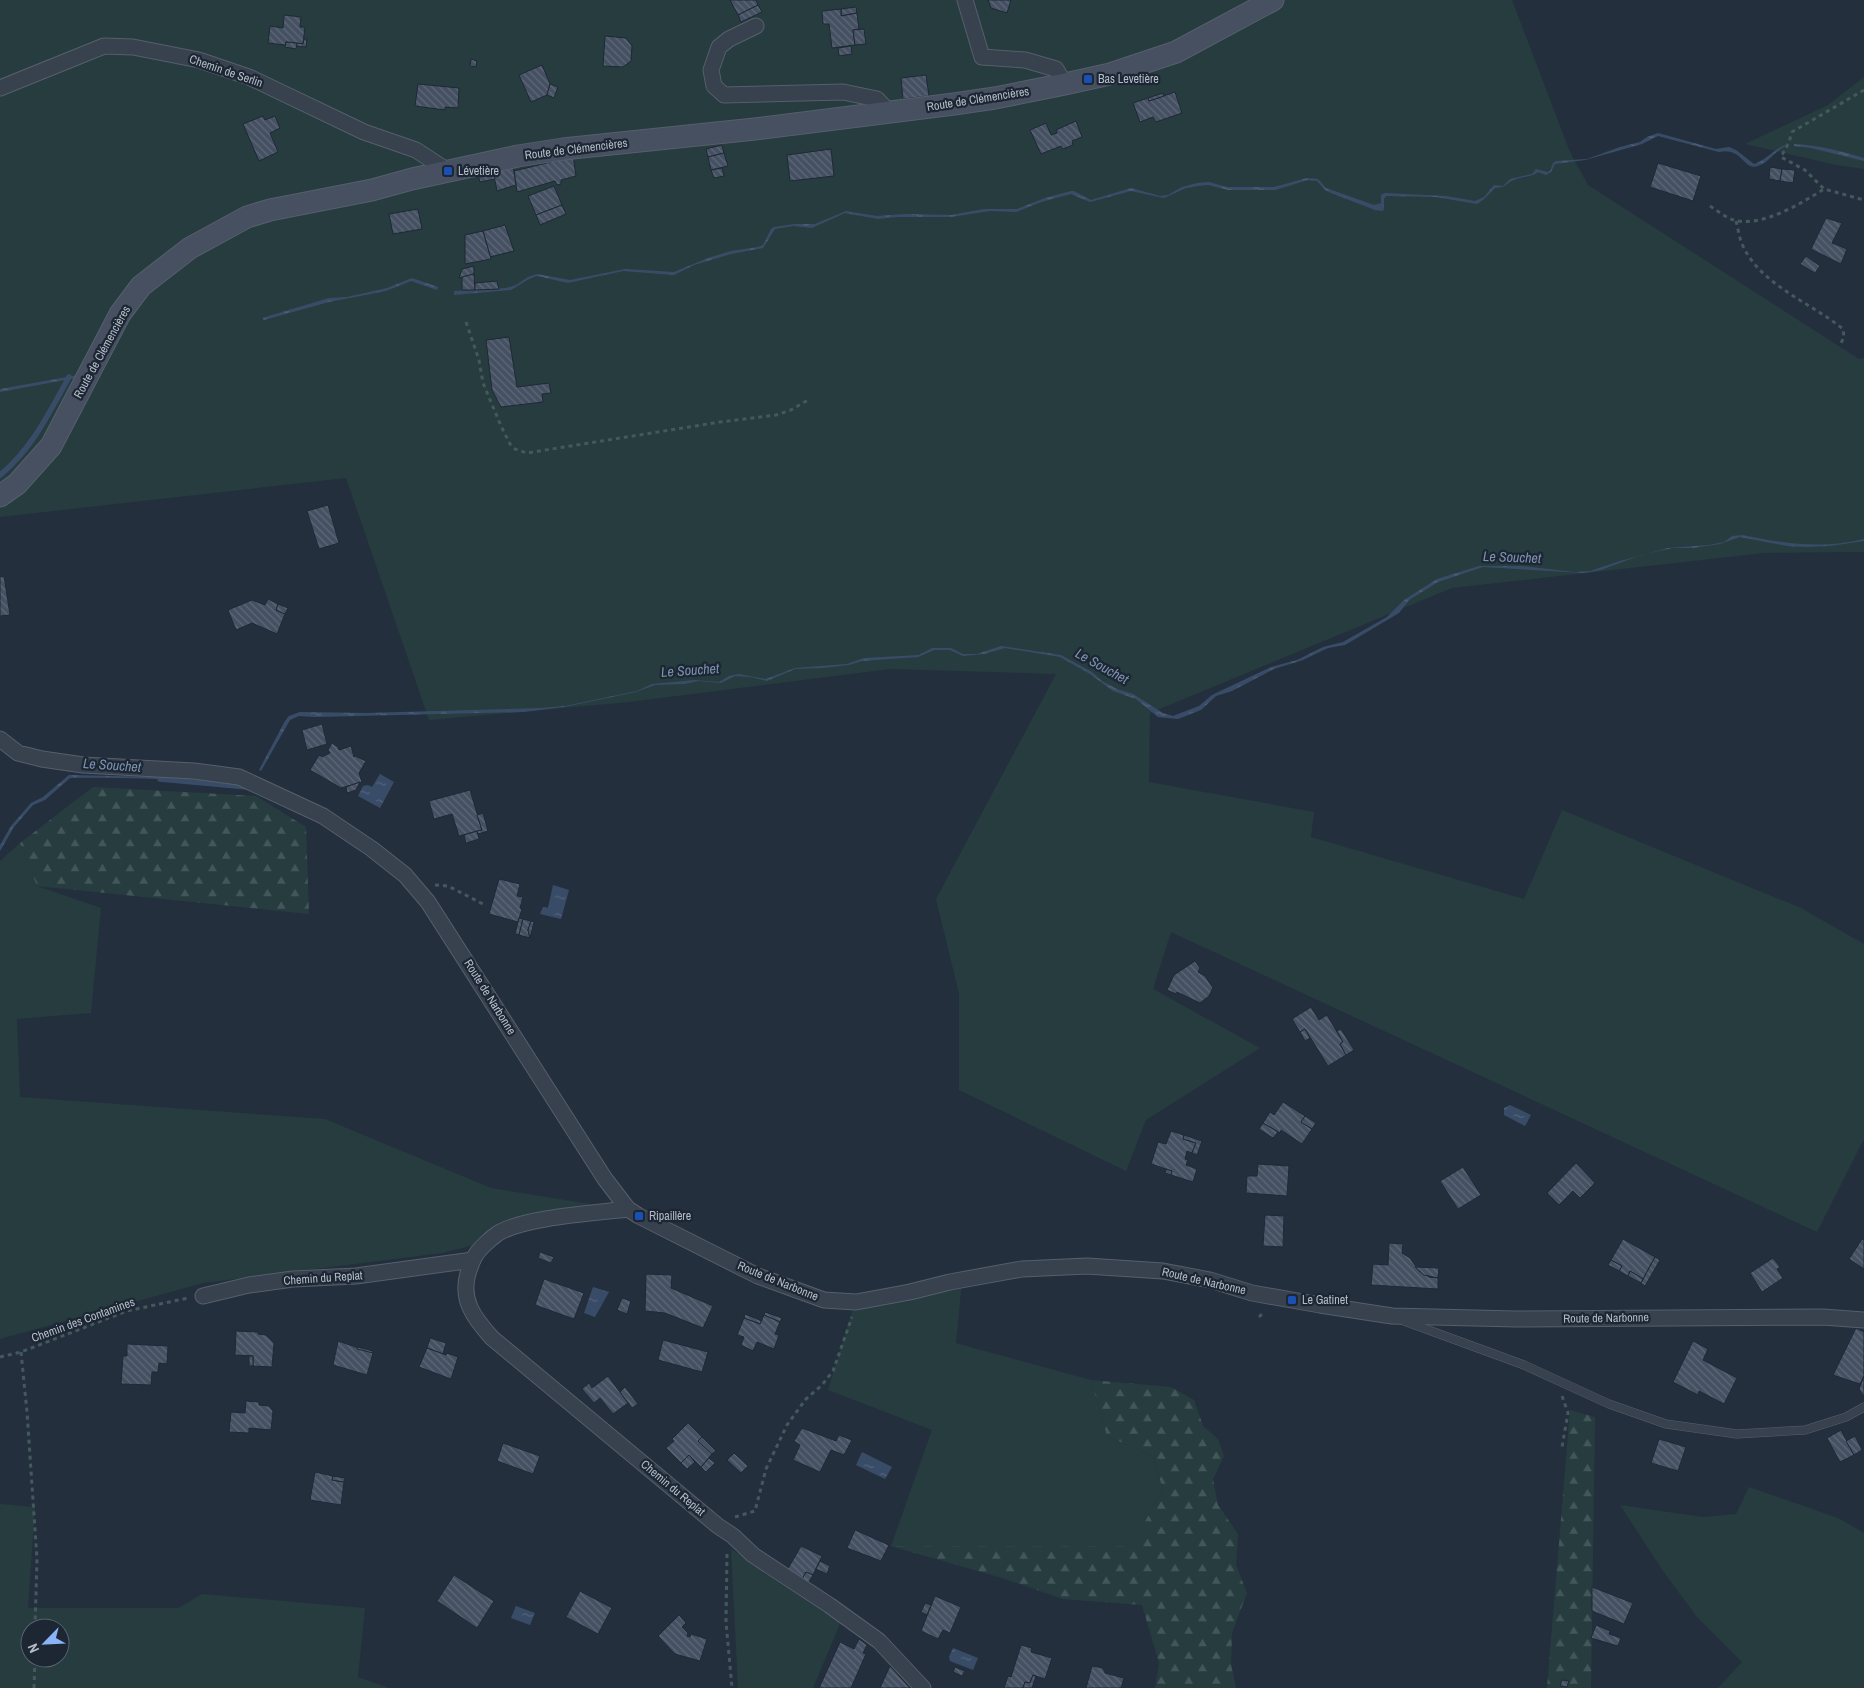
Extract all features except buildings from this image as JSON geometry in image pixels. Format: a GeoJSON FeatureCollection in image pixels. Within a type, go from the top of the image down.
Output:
{"type":"FeatureCollection","features":[{"type":"Feature","properties":{"kind":"street"},"geometry":{"type":"LineString","coordinates":[[965,0],[982,58],[1025,60],[1056,69],[1065,84]]}},
{"type":"Feature","properties":{"kind":"street","name":"Route de Clémencières"},"geometry":{"type":"LineString","coordinates":[[0,496],[17,484],[51,446],[120,314],[141,286],[190,248],[247,217],[270,210],[372,190],[412,179],[518,156],[563,149],[755,130],[995,98],[1065,84],[1110,74],[1176,52],[1272,0]]}},
{"type":"Feature","properties":{"kind":"street"},"geometry":{"type":"LineString","coordinates":[[756,26],[729,39],[719,47],[711,70],[714,86],[724,95],[844,92],[877,99],[889,112]]}},
{"type":"Feature","properties":{"kind":"street","name":"Chemin de Serlin"},"geometry":{"type":"LineString","coordinates":[[0,88],[104,46],[134,47],[199,60],[249,77],[364,132],[416,150],[448,171]]}},
{"type":"Feature","properties":{"kind":"street"},"geometry":{"type":"LineString","coordinates":[[412,179],[416,150]]}},
{"type":"Feature","properties":{"kind":"street","name":"Route de Narbonne"},"geometry":{"type":"LineString","coordinates":[[0,739],[18,753],[42,759],[83,765],[194,771],[240,777],[323,816],[372,849],[414,884],[447,930],[605,1179],[628,1209],[758,1276],[824,1300],[856,1302],[950,1282],[1022,1270],[1087,1266],[1163,1271],[1313,1304],[1392,1316],[1516,1319],[1814,1317],[1864,1320]]}},
{"type":"Feature","properties":{"kind":"street","name":"Chemin du Replat"},"geometry":{"type":"LineString","coordinates":[[628,1209],[543,1220],[512,1227],[497,1234],[475,1256],[466,1280],[466,1294],[474,1319],[492,1338],[718,1526],[733,1536],[753,1555],[829,1605],[879,1641],[923,1688]]}},
{"type":"Feature","properties":{"kind":"street","name":"Chemin du Replat"},"geometry":{"type":"LineString","coordinates":[[203,1296],[249,1285],[284,1280],[356,1276],[473,1260]]}},
{"type":"Feature","properties":{"kind":"lane"},"geometry":{"type":"LineString","coordinates":[[1392,1316],[1524,1365],[1609,1404],[1666,1424],[1737,1434],[1805,1430],[1846,1417],[1864,1407]]}},
{"type":"Feature","properties":{"kind":"path"},"geometry":{"type":"LineString","coordinates":[[1864,90],[1792,132],[1790,142],[1781,157],[1805,170],[1824,189],[1864,200]]}},
{"type":"Feature","properties":{"kind":"path"},"geometry":{"type":"LineString","coordinates":[[1710,206],[1732,220],[1744,222],[1766,218],[1804,202],[1824,189]]}},
{"type":"Feature","properties":{"kind":"path"},"geometry":{"type":"LineString","coordinates":[[1736,221],[1742,243],[1762,272],[1843,329],[1844,337],[1841,343]]}},
{"type":"Feature","properties":{"kind":"path"},"geometry":{"type":"LineString","coordinates":[[466,322],[483,383],[500,426],[510,444],[516,449],[527,453],[720,422],[776,415],[791,410],[808,400]]}},
{"type":"Feature","properties":{"kind":"path"},"geometry":{"type":"LineString","coordinates":[[414,884],[448,886],[485,905]]}},
{"type":"Feature","properties":{"kind":"path","name":"Chemin des Contamines"},"geometry":{"type":"LineString","coordinates":[[0,1357],[21,1352],[127,1311],[178,1299],[203,1296]]}},
{"type":"Feature","properties":{"kind":"path"},"geometry":{"type":"LineString","coordinates":[[732,1688],[726,1622],[728,1557],[718,1526],[732,1518],[755,1511],[766,1469],[787,1425],[806,1399],[822,1385],[833,1371],[849,1331],[856,1302]]}},
{"type":"Feature","properties":{"kind":"path"},"geometry":{"type":"LineString","coordinates":[[21,1352],[37,1559],[35,1618]]}},
{"type":"Feature","properties":{"kind":"path"},"geometry":{"type":"LineString","coordinates":[[1542,1373],[1559,1389],[1568,1413],[1562,1446]]}},
{"type":"Feature","properties":{"kind":"path"},"geometry":{"type":"LineString","coordinates":[[34,1688],[35,1668]]}},
{"type":"Feature","properties":{"kind":"green space"},"geometry":{"type":"Polygon","coordinates":[[[0,0],[1512,0],[1570,152],[1588,185],[1859,359],[1864,358],[1864,552],[1764,553],[1452,588],[1150,713],[1149,782],[1314,812],[1311,837],[1524,899],[1562,810],[1801,908],[1864,944],[1864,1139],[1817,1232],[1171,932],[1153,989],[1260,1048],[1146,1120],[1126,1171],[959,1090],[959,994],[936,899],[1056,674],[890,669],[629,702],[429,720],[346,478],[0,517],[0,0]]]}},
{"type":"Feature","properties":{"kind":"green space"},"geometry":{"type":"Polygon","coordinates":[[[1864,77],[1864,169],[1836,165],[1745,144],[1828,105],[1864,77]]]}},
{"type":"Feature","properties":{"kind":"green space"},"geometry":{"type":"Polygon","coordinates":[[[93,787],[256,796],[306,827],[309,914],[37,886],[20,843],[93,787]]]}},
{"type":"Feature","properties":{"kind":"green space"},"geometry":{"type":"Polygon","coordinates":[[[20,843],[37,886],[101,908],[91,1013],[17,1019],[20,1097],[325,1119],[491,1188],[615,1208],[443,1253],[203,1283],[0,1339],[0,861],[20,843]]]}},
{"type":"Feature","properties":{"kind":"green space"},"geometry":{"type":"Polygon","coordinates":[[[963,1271],[956,1343],[1091,1380],[1107,1436],[1153,1456],[1163,1490],[1131,1546],[891,1546],[932,1430],[828,1390],[857,1295],[963,1271]]]}},
{"type":"Feature","properties":{"kind":"green space"},"geometry":{"type":"Polygon","coordinates":[[[1091,1380],[1171,1387],[1194,1400],[1203,1426],[1218,1439],[1224,1456],[1213,1479],[1218,1505],[1238,1534],[1236,1565],[1247,1593],[1232,1633],[1231,1664],[1236,1688],[1155,1688],[1159,1663],[1142,1605],[1063,1599],[1002,1578],[891,1546],[1131,1546],[1163,1490],[1153,1456],[1107,1436],[1091,1380]]]}},
{"type":"Feature","properties":{"kind":"green space"},"geometry":{"type":"Polygon","coordinates":[[[1570,1410],[1595,1417],[1591,1688],[1547,1688],[1570,1410]]]}},
{"type":"Feature","properties":{"kind":"green space"},"geometry":{"type":"Polygon","coordinates":[[[1749,1487],[1838,1518],[1864,1533],[1864,1688],[1718,1688],[1742,1662],[1697,1617],[1663,1571],[1620,1505],[1703,1517],[1736,1514],[1749,1487]]]}},
{"type":"Feature","properties":{"kind":"green space"},"geometry":{"type":"Polygon","coordinates":[[[0,1504],[35,1507],[28,1608],[178,1608],[202,1594],[365,1608],[358,1677],[389,1688],[0,1688],[0,1504]]]}},
{"type":"Feature","properties":{"kind":"green space"},"geometry":{"type":"Polygon","coordinates":[[[731,1549],[842,1619],[813,1688],[738,1688],[731,1549]]]}},
{"type":"Feature","properties":{"kind":"water"},"geometry":{"type":"Polygon","coordinates":[[[1658,133],[1716,149],[1729,147],[1754,164],[1785,145],[1765,162],[1753,167],[1738,156],[1727,151],[1719,152],[1658,136],[1642,144],[1585,160],[1555,164],[1551,172],[1546,175],[1538,172],[1532,175],[1514,180],[1502,187],[1495,188],[1477,204],[1436,197],[1386,196],[1383,211],[1375,210],[1331,193],[1325,190],[1317,181],[1308,180],[1275,190],[1228,190],[1208,185],[1198,186],[1186,188],[1164,198],[1131,191],[1090,202],[1071,194],[1041,202],[1016,212],[990,211],[951,217],[878,219],[845,213],[812,228],[793,226],[775,229],[763,248],[731,254],[694,265],[674,275],[623,271],[568,283],[537,276],[511,290],[454,295],[454,291],[506,288],[537,274],[570,280],[625,269],[674,272],[731,251],[763,245],[771,229],[774,227],[815,224],[846,211],[877,216],[905,214],[951,215],[984,209],[1017,209],[1045,198],[1071,191],[1091,200],[1131,188],[1160,196],[1168,195],[1182,187],[1197,183],[1209,182],[1227,187],[1274,187],[1307,178],[1318,179],[1326,188],[1374,205],[1381,203],[1381,195],[1385,193],[1446,196],[1475,201],[1484,197],[1494,185],[1503,186],[1510,179],[1532,174],[1536,169],[1550,171],[1553,163],[1556,161],[1587,159],[1640,142],[1658,133]]]}},
{"type":"Feature","properties":{"kind":"water"},"geometry":{"type":"Polygon","coordinates":[[[1794,144],[1838,151],[1864,158],[1864,161],[1811,148],[1794,146],[1794,144]]]}},
{"type":"Feature","properties":{"kind":"water"},"geometry":{"type":"Polygon","coordinates":[[[412,278],[438,287],[437,290],[411,281],[386,291],[329,302],[264,320],[262,318],[329,298],[347,297],[387,288],[412,278]]]}},
{"type":"Feature","properties":{"kind":"water"},"geometry":{"type":"Polygon","coordinates":[[[78,375],[76,378],[0,392],[0,389],[78,375]]]}},
{"type":"Feature","properties":{"kind":"water"},"geometry":{"type":"Polygon","coordinates":[[[1743,535],[1788,543],[1819,545],[1864,539],[1864,541],[1830,546],[1805,547],[1787,546],[1740,537],[1720,544],[1693,548],[1673,548],[1647,554],[1668,548],[1709,545],[1724,542],[1732,536],[1743,535]]]}},
{"type":"Feature","properties":{"kind":"water"},"geometry":{"type":"Polygon","coordinates":[[[1638,556],[1601,570],[1585,573],[1483,567],[1438,582],[1409,600],[1399,613],[1345,645],[1328,648],[1303,660],[1274,669],[1232,691],[1216,696],[1201,710],[1178,719],[1158,717],[1136,699],[1113,691],[1090,674],[1060,657],[1005,648],[984,654],[963,656],[950,650],[934,650],[918,657],[862,661],[849,665],[823,668],[795,669],[767,681],[735,676],[721,683],[698,681],[685,684],[655,685],[636,692],[564,707],[524,712],[299,716],[290,720],[261,771],[259,770],[285,721],[289,716],[300,712],[366,713],[565,706],[637,691],[652,684],[695,680],[719,682],[729,676],[739,674],[766,679],[795,668],[847,664],[864,658],[919,655],[932,648],[951,648],[963,654],[977,654],[1001,646],[1061,655],[1092,672],[1102,681],[1117,689],[1133,694],[1163,713],[1173,716],[1199,706],[1212,695],[1271,667],[1297,660],[1323,647],[1343,642],[1387,617],[1404,600],[1437,579],[1479,566],[1521,566],[1574,572],[1590,571],[1638,556]]]}},
{"type":"Feature","properties":{"kind":"water"},"geometry":{"type":"Polygon","coordinates":[[[380,774],[394,782],[380,808],[358,796],[363,786],[368,785],[372,787],[380,774]]]}},
{"type":"Feature","properties":{"kind":"water"},"geometry":{"type":"Polygon","coordinates":[[[69,775],[161,777],[255,786],[256,789],[163,779],[70,778],[45,800],[33,805],[14,827],[0,851],[0,845],[11,826],[31,803],[43,797],[69,775]]]}},
{"type":"Feature","properties":{"kind":"water"},"geometry":{"type":"Polygon","coordinates":[[[553,885],[569,890],[561,919],[540,914],[543,907],[548,908],[553,885]]]}},
{"type":"Feature","properties":{"kind":"water"},"geometry":{"type":"Polygon","coordinates":[[[1510,1105],[1531,1115],[1525,1126],[1504,1115],[1504,1108],[1510,1105]]]}},
{"type":"Feature","properties":{"kind":"water"},"geometry":{"type":"Polygon","coordinates":[[[593,1287],[609,1292],[595,1317],[584,1313],[593,1287]]]}},
{"type":"Feature","properties":{"kind":"water"},"geometry":{"type":"Polygon","coordinates":[[[862,1452],[892,1467],[885,1479],[856,1465],[862,1452]]]}},
{"type":"Feature","properties":{"kind":"water"},"geometry":{"type":"Polygon","coordinates":[[[516,1606],[535,1613],[530,1625],[511,1618],[516,1606]]]}},
{"type":"Feature","properties":{"kind":"water"},"geometry":{"type":"Polygon","coordinates":[[[953,1648],[978,1658],[973,1670],[950,1661],[949,1657],[953,1648]]]}},
{"type":"Feature","properties":{"kind":"waterway"},"geometry":{"type":"LineString","coordinates":[[0,475],[31,442],[69,377]]}},
{"type":"Feature","properties":{"kind":"waterway","name":"Le Souchet"},"geometry":{"type":"LineString","coordinates":[[160,779],[248,787]]}},
{"type":"Feature","properties":{"kind":"place","name":"Bas Levetière"},"geometry":{"type":"Point","coordinates":[1088,79]}},
{"type":"Feature","properties":{"kind":"place","name":"Lévetière"},"geometry":{"type":"Point","coordinates":[448,171]}},
{"type":"Feature","properties":{"kind":"place","name":"Ripaillère"},"geometry":{"type":"Point","coordinates":[639,1216]}},
{"type":"Feature","properties":{"kind":"place","name":"Le Gatinet"},"geometry":{"type":"Point","coordinates":[1292,1300]}}]}
